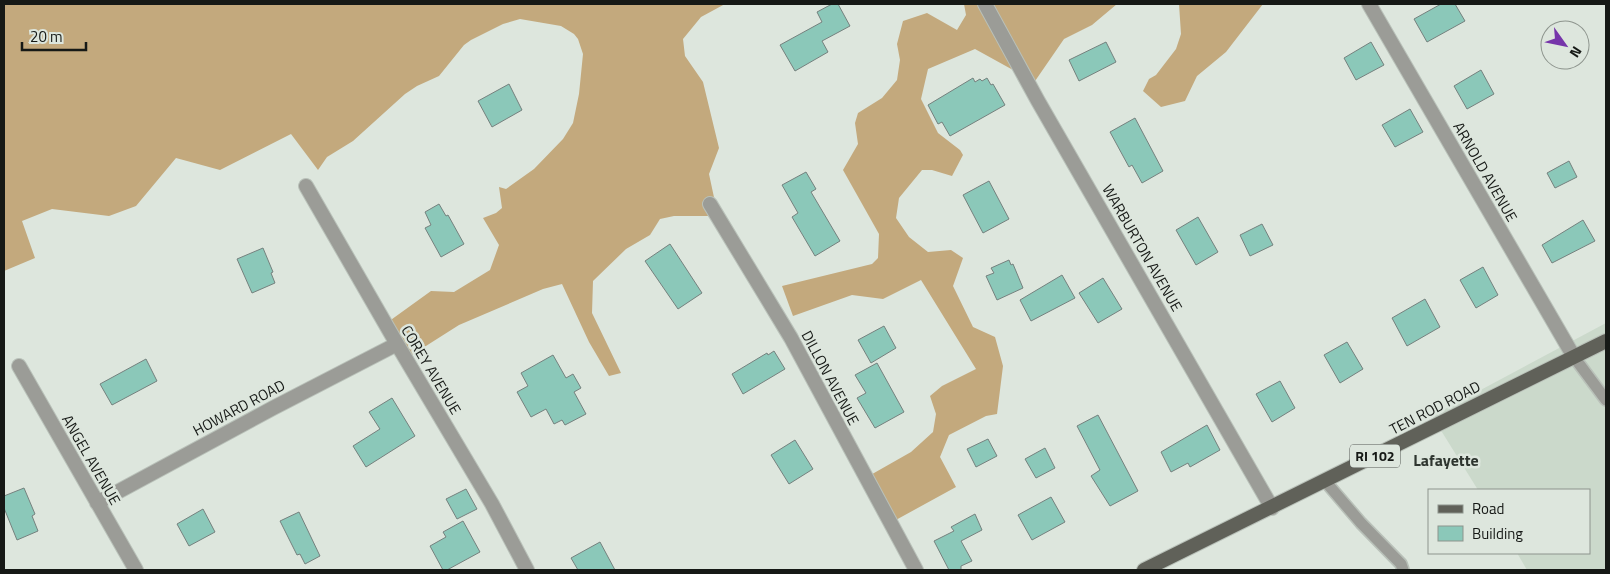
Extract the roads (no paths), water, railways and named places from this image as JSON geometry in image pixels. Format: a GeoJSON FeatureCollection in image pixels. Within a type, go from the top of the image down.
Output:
{"type":"FeatureCollection","features":[{"type":"Feature","properties":{"kind":"main road","name":"TEN ROD ROAD"},"geometry":{"type":"LineString","coordinates":[[1144,570],[1606,341]]}},
{"type":"Feature","properties":{"kind":"street","name":"WARBURTON AVENUE"},"geometry":{"type":"LineString","coordinates":[[985,4],[1038,101],[1272,508]]}},
{"type":"Feature","properties":{"kind":"street","name":"ARNOLD AVENUE"},"geometry":{"type":"LineString","coordinates":[[1369,4],[1574,357]]}},
{"type":"Feature","properties":{"kind":"street","name":"COREY AVENUE"},"geometry":{"type":"LineString","coordinates":[[306,186],[492,504],[528,570]]}},
{"type":"Feature","properties":{"kind":"street","name":"DILLON AVENUE"},"geometry":{"type":"LineString","coordinates":[[710,204],[791,338],[916,570]]}},
{"type":"Feature","properties":{"kind":"street","name":"HOWARD ROAD"},"geometry":{"type":"LineString","coordinates":[[97,503],[273,408],[397,344]]}},
{"type":"Feature","properties":{"kind":"street","name":"ANGEL AVENUE"},"geometry":{"type":"LineString","coordinates":[[19,366],[136,570]]}},
{"type":"Feature","properties":{"kind":"lane"},"geometry":{"type":"LineString","coordinates":[[1574,357],[1606,400]]}},
{"type":"Feature","properties":{"kind":"lane"},"geometry":{"type":"LineString","coordinates":[[1325,481],[1361,523],[1401,564],[1403,570]]}},
{"type":"Feature","properties":{"kind":"district","name":"Lafayette"},"geometry":{"type":"Point","coordinates":[1446,460]}}]}
